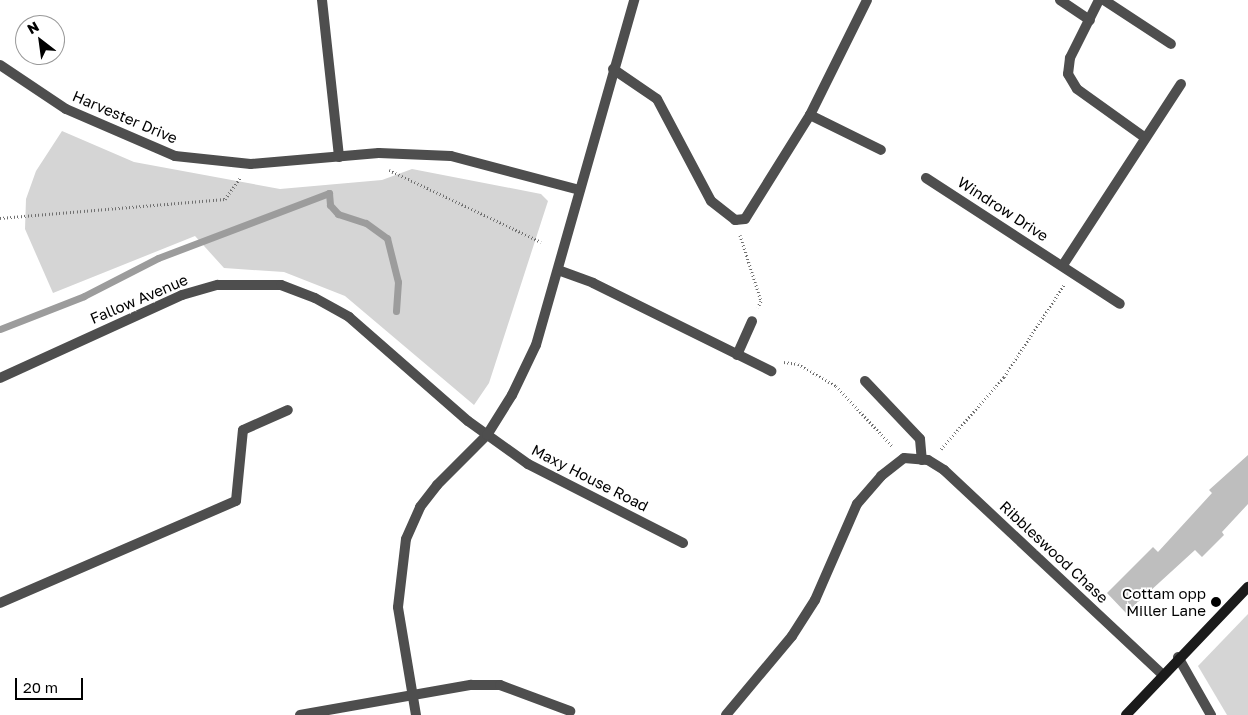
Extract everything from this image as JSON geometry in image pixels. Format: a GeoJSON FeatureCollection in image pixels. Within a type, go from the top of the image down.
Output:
{"type":"FeatureCollection","features":[{"type":"Feature","properties":{"kind":"street"},"geometry":{"type":"LineString","coordinates":[[322,0],[339,157]]}},
{"type":"Feature","properties":{"kind":"street"},"geometry":{"type":"LineString","coordinates":[[416,715],[398,607],[406,539],[420,507],[436,485],[487,436],[512,395],[536,345],[634,0]]}},
{"type":"Feature","properties":{"kind":"street"},"geometry":{"type":"LineString","coordinates":[[613,69],[657,99],[711,201],[735,220],[745,219],[754,208],[810,115],[867,0]]}},
{"type":"Feature","properties":{"kind":"street"},"geometry":{"type":"LineString","coordinates":[[1060,0],[1090,20]]}},
{"type":"Feature","properties":{"kind":"street"},"geometry":{"type":"LineString","coordinates":[[1100,0],[1070,58],[1068,74],[1077,90],[1144,137]]}},
{"type":"Feature","properties":{"kind":"street"},"geometry":{"type":"LineString","coordinates":[[1104,0],[1171,44]]}},
{"type":"Feature","properties":{"kind":"street","name":"Harvester Drive"},"geometry":{"type":"LineString","coordinates":[[0,65],[66,109],[175,156],[251,164],[379,153],[451,156],[580,190]]}},
{"type":"Feature","properties":{"kind":"street"},"geometry":{"type":"LineString","coordinates":[[1063,265],[1144,137],[1181,84]]}},
{"type":"Feature","properties":{"kind":"street"},"geometry":{"type":"LineString","coordinates":[[810,115],[881,150]]}},
{"type":"Feature","properties":{"kind":"street","name":"Windrow Drive"},"geometry":{"type":"LineString","coordinates":[[926,178],[1063,265],[1120,304]]}},
{"type":"Feature","properties":{"kind":"street"},"geometry":{"type":"LineString","coordinates":[[558,270],[593,283],[771,372]]}},
{"type":"Feature","properties":{"kind":"street","name":"Fallow Avenue"},"geometry":{"type":"LineString","coordinates":[[0,378],[182,295],[218,285],[281,285],[315,298],[349,317],[487,436]]}},
{"type":"Feature","properties":{"kind":"street"},"geometry":{"type":"LineString","coordinates":[[736,355],[752,321]]}},
{"type":"Feature","properties":{"kind":"street"},"geometry":{"type":"LineString","coordinates":[[726,715],[792,636],[815,600],[857,504],[881,476],[904,458],[927,461],[920,439],[865,381]]}},
{"type":"Feature","properties":{"kind":"street"},"geometry":{"type":"LineString","coordinates":[[0,603],[236,501],[242,430],[288,410]]}},
{"type":"Feature","properties":{"kind":"street","name":"Maxy House Road"},"geometry":{"type":"LineString","coordinates":[[487,436],[528,464],[683,543]]}},
{"type":"Feature","properties":{"kind":"street","name":"Ribbleswood Chase"},"geometry":{"type":"LineString","coordinates":[[927,461],[1162,674]]}},
{"type":"Feature","properties":{"kind":"street"},"geometry":{"type":"LineString","coordinates":[[1126,715],[1178,657],[1248,586]]}},
{"type":"Feature","properties":{"kind":"street"},"geometry":{"type":"LineString","coordinates":[[1178,657],[1211,715]]}},
{"type":"Feature","properties":{"kind":"street"},"geometry":{"type":"LineString","coordinates":[[300,715],[471,685],[500,685],[570,712]]}},
{"type":"Feature","properties":{"kind":"path"},"geometry":{"type":"LineString","coordinates":[[379,153],[390,171],[542,242]]}},
{"type":"Feature","properties":{"kind":"path"},"geometry":{"type":"LineString","coordinates":[[0,218],[225,199],[251,164]]}},
{"type":"Feature","properties":{"kind":"path"},"geometry":{"type":"LineString","coordinates":[[735,220],[761,301],[752,321]]}},
{"type":"Feature","properties":{"kind":"path"},"geometry":{"type":"LineString","coordinates":[[927,461],[1004,377],[1072,272]]}},
{"type":"Feature","properties":{"kind":"path"},"geometry":{"type":"LineString","coordinates":[[798,364],[836,386],[904,458]]}},
{"type":"Feature","properties":{"kind":"shaded area"},"geometry":{"type":"Polygon","coordinates":[[[62,131],[134,162],[280,189],[382,180],[412,169],[541,194],[548,201],[489,383],[474,405],[345,296],[284,272],[224,268],[195,236],[53,293],[25,229],[26,199],[36,171],[62,131]]]}},
{"type":"Feature","properties":{"kind":"shaded area"},"geometry":{"type":"Polygon","coordinates":[[[1248,614],[1248,715],[1227,715],[1198,666],[1248,614]]]}},
{"type":"Feature","properties":{"kind":"building"},"geometry":{"type":"Polygon","coordinates":[[[1248,455],[1248,504],[1222,532],[1224,535],[1202,557],[1195,550],[1126,613],[1107,593],[1153,547],[1158,552],[1212,493],[1209,490],[1248,455]]]}},
{"type":"Feature","properties":{"kind":"waterway"},"geometry":{"type":"LineString","coordinates":[[0,329],[84,296],[158,258],[329,193],[330,205],[338,214],[366,223],[387,238],[398,282],[396,311]]}},
{"type":"Feature","properties":{"kind":"place","name":"Cottam opp Miller Lane"},"geometry":{"type":"Point","coordinates":[1216,602]}}]}
